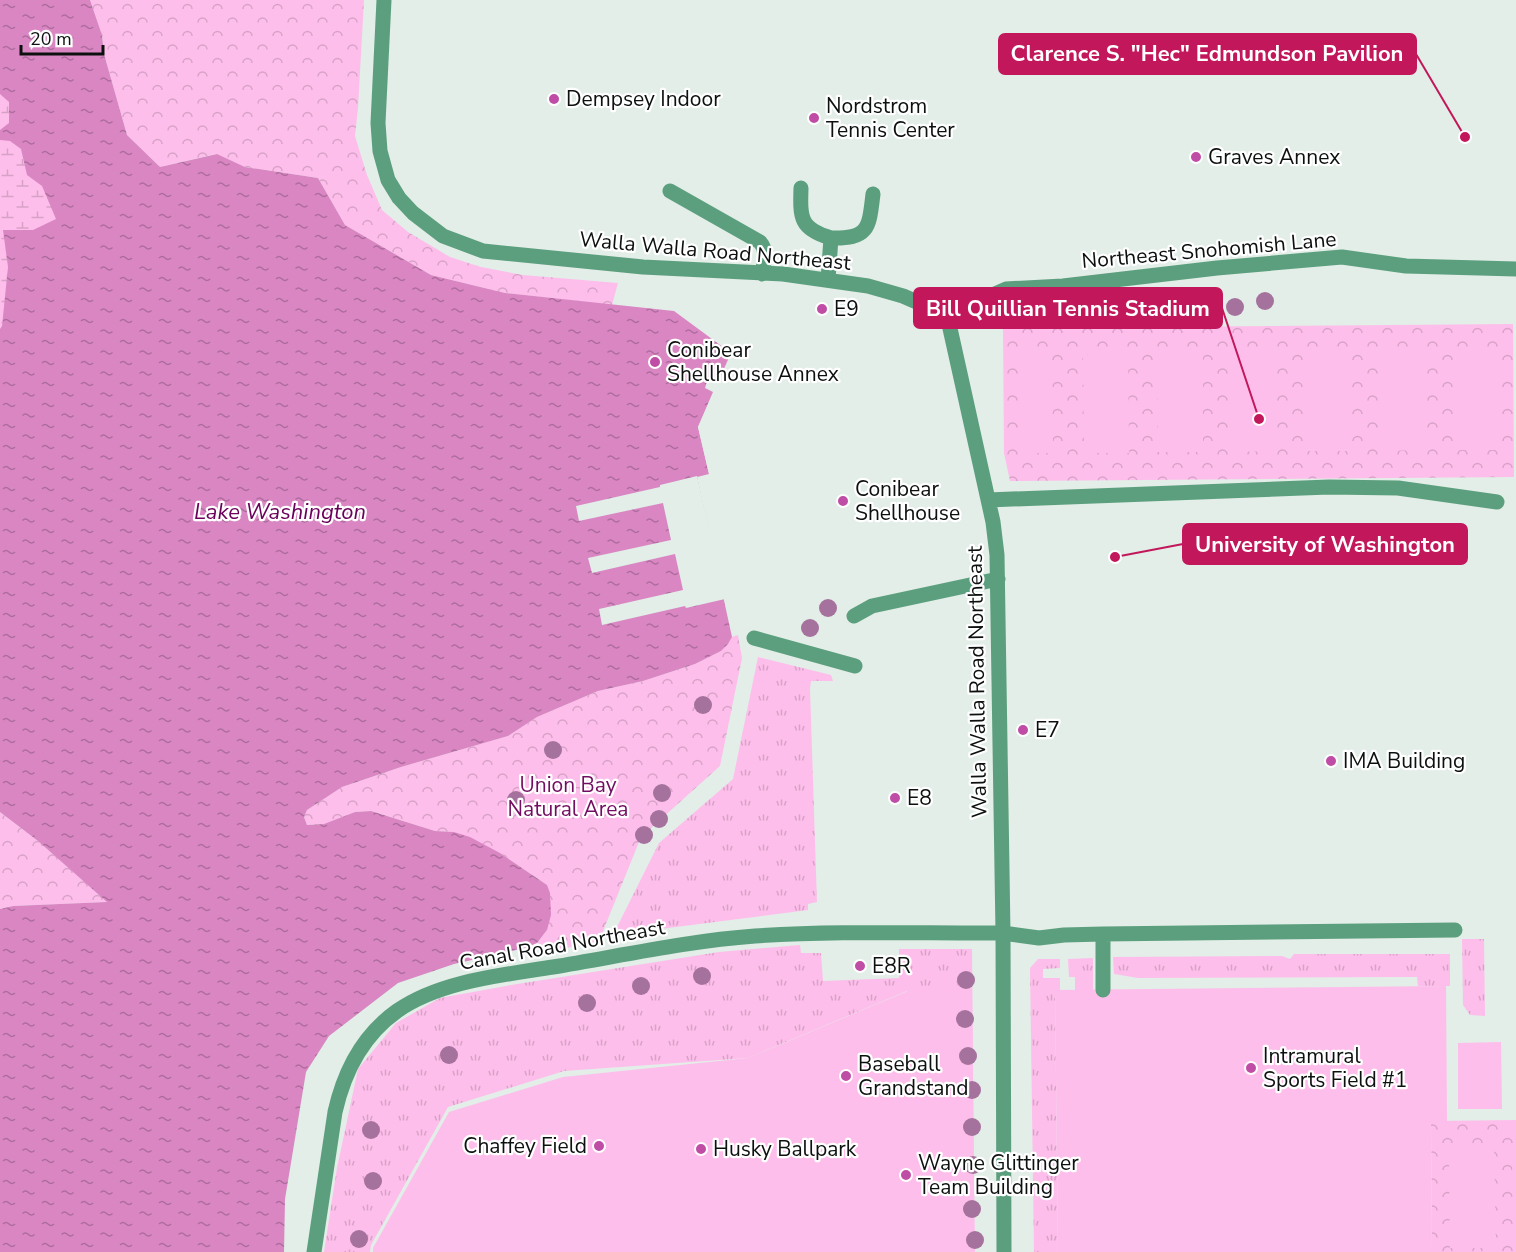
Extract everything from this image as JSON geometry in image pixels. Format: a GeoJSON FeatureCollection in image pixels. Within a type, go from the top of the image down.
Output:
{"type":"FeatureCollection","features":[{"type":"Feature","properties":{"kind":"lane","name":"Walla Walla Road Northeast"},"geometry":{"type":"LineString","coordinates":[[384,0],[378,123],[380,151],[388,180],[399,198],[413,213],[443,236],[483,251],[643,267],[762,274],[868,286],[903,296],[947,315],[988,500],[997,555],[1003,933],[1004,1252]]}},
{"type":"Feature","properties":{"kind":"lane"},"geometry":{"type":"LineString","coordinates":[[801,188],[800,210],[807,228],[831,238],[859,236],[865,230],[870,217],[873,194]]}},
{"type":"Feature","properties":{"kind":"lane"},"geometry":{"type":"LineString","coordinates":[[670,191],[760,242],[766,253],[762,274]]}},
{"type":"Feature","properties":{"kind":"lane"},"geometry":{"type":"LineString","coordinates":[[828,280],[831,238]]}},
{"type":"Feature","properties":{"kind":"lane","name":"Northeast Snohomish Lane"},"geometry":{"type":"LineString","coordinates":[[947,315],[1006,289],[1063,286],[1217,267],[1342,257],[1406,266],[1516,269]]}},
{"type":"Feature","properties":{"kind":"lane"},"geometry":{"type":"LineString","coordinates":[[988,500],[1329,487],[1398,488],[1497,502]]}},
{"type":"Feature","properties":{"kind":"lane"},"geometry":{"type":"LineString","coordinates":[[854,616],[872,606],[998,579]]}},
{"type":"Feature","properties":{"kind":"lane"},"geometry":{"type":"LineString","coordinates":[[754,638],[855,666]]}},
{"type":"Feature","properties":{"kind":"lane","name":"Canal Road Northeast"},"geometry":{"type":"LineString","coordinates":[[314,1252],[334,1112],[346,1073],[361,1047],[380,1025],[397,1011],[419,998],[447,987],[680,945],[753,936],[836,933],[1003,933],[1039,938],[1103,934],[1455,930]]}},
{"type":"Feature","properties":{"kind":"lane"},"geometry":{"type":"LineString","coordinates":[[1103,934],[1103,990]]}},
{"type":"Feature","properties":{"kind":"green space"},"geometry":{"type":"Polygon","coordinates":[[[0,0],[15,0],[67,253],[0,385],[0,0]]]}},
{"type":"Feature","properties":{"kind":"green space"},"geometry":{"type":"Polygon","coordinates":[[[90,0],[364,0],[355,136],[367,175],[382,210],[408,232],[450,257],[481,267],[523,275],[618,283],[612,305],[505,293],[431,275],[345,225],[318,178],[245,167],[216,154],[160,167],[127,135],[104,54],[102,35],[90,0]]]}},
{"type":"Feature","properties":{"kind":"green space"},"geometry":{"type":"Polygon","coordinates":[[[1513,324],[1514,477],[1010,481],[1004,453],[1003,328],[1513,324]]]}},
{"type":"Feature","properties":{"kind":"green space"},"geometry":{"type":"Polygon","coordinates":[[[1499,351],[1499,450],[1454,450],[1453,352],[1499,351]]]}},
{"type":"Feature","properties":{"kind":"green space"},"geometry":{"type":"Polygon","coordinates":[[[1351,352],[1351,451],[1306,451],[1305,353],[1351,352]]]}},
{"type":"Feature","properties":{"kind":"green space"},"geometry":{"type":"Polygon","coordinates":[[[1379,352],[1425,352],[1425,450],[1380,451],[1379,352]]]}},
{"type":"Feature","properties":{"kind":"green space"},"geometry":{"type":"Polygon","coordinates":[[[1231,353],[1277,353],[1277,451],[1231,452],[1231,353]]]}},
{"type":"Feature","properties":{"kind":"green space"},"geometry":{"type":"Polygon","coordinates":[[[1052,354],[1053,453],[1020,453],[1019,355],[1052,354]]]}},
{"type":"Feature","properties":{"kind":"green space"},"geometry":{"type":"Polygon","coordinates":[[[1128,354],[1129,453],[1084,453],[1083,355],[1128,354]]]}},
{"type":"Feature","properties":{"kind":"green space"},"geometry":{"type":"Polygon","coordinates":[[[1157,354],[1203,354],[1203,452],[1158,452],[1157,354]]]}},
{"type":"Feature","properties":{"kind":"green space","name":"Union Bay Natural Area"},"geometry":{"type":"Polygon","coordinates":[[[738,635],[742,658],[720,766],[641,837],[599,941],[557,950],[537,943],[547,930],[547,885],[500,853],[454,832],[435,831],[371,811],[355,812],[325,824],[307,825],[304,817],[307,810],[342,787],[508,736],[537,717],[598,691],[643,681],[695,664],[721,651],[732,637],[738,635]]]}},
{"type":"Feature","properties":{"kind":"green space"},"geometry":{"type":"Polygon","coordinates":[[[758,657],[831,675],[833,681],[811,681],[810,689],[817,902],[808,904],[808,910],[613,935],[659,843],[733,779],[758,657]]]}},
{"type":"Feature","properties":{"kind":"green space"},"geometry":{"type":"Polygon","coordinates":[[[0,812],[38,841],[108,902],[13,906],[0,909],[0,812]]]}},
{"type":"Feature","properties":{"kind":"green space"},"geometry":{"type":"Polygon","coordinates":[[[1462,939],[1484,939],[1485,1016],[1470,1015],[1463,1005],[1462,939]]]}},
{"type":"Feature","properties":{"kind":"green space"},"geometry":{"type":"Polygon","coordinates":[[[800,945],[801,953],[821,953],[823,981],[899,978],[899,949],[972,949],[974,1185],[907,991],[748,1058],[564,1071],[448,1107],[371,1245],[370,1252],[324,1252],[337,1168],[358,1069],[396,1023],[440,998],[719,952],[800,945]]]}},
{"type":"Feature","properties":{"kind":"green space"},"geometry":{"type":"Polygon","coordinates":[[[1294,954],[1450,954],[1450,986],[1418,986],[1417,977],[1138,978],[1114,974],[1113,957],[1282,956],[1290,959],[1294,954]]]}},
{"type":"Feature","properties":{"kind":"green space"},"geometry":{"type":"Polygon","coordinates":[[[1093,958],[1093,990],[1075,990],[1075,977],[1069,977],[1068,959],[1093,958]]]}},
{"type":"Feature","properties":{"kind":"green space"},"geometry":{"type":"Polygon","coordinates":[[[1038,959],[1060,959],[1060,968],[1043,969],[1043,978],[1060,978],[1060,990],[1055,991],[1058,1252],[1034,1252],[1030,968],[1038,959]]]}},
{"type":"Feature","properties":{"kind":"green space","name":"Intramural Sports Field #1"},"geometry":{"type":"Polygon","coordinates":[[[1446,986],[1447,1121],[1431,1121],[1432,1252],[1058,1252],[1055,990],[1446,986]]]}},
{"type":"Feature","properties":{"kind":"green space","name":"Husky Ballpark"},"geometry":{"type":"Polygon","coordinates":[[[908,991],[972,992],[975,1252],[373,1252],[373,1248],[449,1112],[563,1077],[748,1058],[908,991]]]}},
{"type":"Feature","properties":{"kind":"green space"},"geometry":{"type":"Polygon","coordinates":[[[1501,1042],[1502,1109],[1458,1109],[1458,1043],[1501,1042]]]}},
{"type":"Feature","properties":{"kind":"green space"},"geometry":{"type":"Polygon","coordinates":[[[1516,1120],[1516,1252],[1432,1252],[1431,1121],[1516,1120]]]}},
{"type":"Feature","properties":{"kind":"green space"},"geometry":{"type":"Polygon","coordinates":[[[1494,1148],[1496,1248],[1450,1248],[1449,1149],[1494,1148]]]}},
{"type":"Feature","properties":{"kind":"green space"},"geometry":{"type":"Polygon","coordinates":[[[1512,1149],[1516,1149],[1516,1248],[1513,1248],[1512,1149]]]}},
{"type":"Feature","properties":{"kind":"water","name":"Lake Washington"},"geometry":{"type":"Polygon","coordinates":[[[0,0],[90,0],[102,35],[104,54],[127,135],[160,167],[217,154],[245,167],[318,178],[345,225],[431,275],[505,293],[674,311],[731,353],[698,427],[709,474],[697,477],[732,637],[728,644],[721,651],[695,664],[643,681],[598,691],[537,717],[508,736],[342,787],[307,810],[304,817],[307,825],[324,824],[355,812],[371,811],[435,831],[454,832],[470,837],[500,853],[547,885],[550,893],[551,915],[547,930],[537,943],[525,948],[454,964],[398,983],[329,1036],[306,1072],[285,1199],[284,1252],[0,1252],[0,909],[13,906],[107,902],[38,841],[0,812],[0,329],[8,267],[3,230],[33,230],[56,219],[42,186],[27,175],[21,149],[10,141],[0,140],[0,130],[9,123],[9,102],[0,94],[0,0]]]}},
{"type":"Feature","properties":{"kind":"pier"},"geometry":{"type":"Polygon","coordinates":[[[708,378],[718,382],[719,387],[701,427],[712,473],[709,474],[698,427],[713,392],[705,388],[708,378]]]}},
{"type":"Feature","properties":{"kind":"pier"},"geometry":{"type":"Polygon","coordinates":[[[697,476],[725,599],[602,625],[599,609],[683,590],[675,554],[592,573],[588,558],[671,540],[663,503],[579,521],[576,506],[697,476]]]}},
{"type":"Feature","properties":{"kind":"place","name":"Dempsey Indoor"},"geometry":{"type":"Point","coordinates":[554,99]}},
{"type":"Feature","properties":{"kind":"place","name":"Nordstrom Tennis Center"},"geometry":{"type":"Point","coordinates":[814,118]}},
{"type":"Feature","properties":{"kind":"place","name":"Clarence S. \"Hec\" Edmundson Pavilion"},"geometry":{"type":"Point","coordinates":[1465,137]}},
{"type":"Feature","properties":{"kind":"place","name":"Graves Annex"},"geometry":{"type":"Point","coordinates":[1196,157]}},
{"type":"Feature","properties":{"kind":"place","name":"E9"},"geometry":{"type":"Point","coordinates":[822,309]}},
{"type":"Feature","properties":{"kind":"place","name":"Conibear Shellhouse Annex"},"geometry":{"type":"Point","coordinates":[655,362]}},
{"type":"Feature","properties":{"kind":"place","name":"Bill Quillian Tennis Stadium"},"geometry":{"type":"Point","coordinates":[1259,419]}},
{"type":"Feature","properties":{"kind":"place","name":"Conibear Shellhouse"},"geometry":{"type":"Point","coordinates":[843,501]}},
{"type":"Feature","properties":{"kind":"place","name":"University of Washington"},"geometry":{"type":"Point","coordinates":[1115,557]}},
{"type":"Feature","properties":{"kind":"place","name":"E7"},"geometry":{"type":"Point","coordinates":[1023,730]}},
{"type":"Feature","properties":{"kind":"place","name":"IMA Building"},"geometry":{"type":"Point","coordinates":[1331,761]}},
{"type":"Feature","properties":{"kind":"place","name":"E8"},"geometry":{"type":"Point","coordinates":[895,798]}},
{"type":"Feature","properties":{"kind":"place","name":"E8R"},"geometry":{"type":"Point","coordinates":[860,966]}},
{"type":"Feature","properties":{"kind":"place","name":"Intramural Sports Field #1"},"geometry":{"type":"Point","coordinates":[1251,1068]}},
{"type":"Feature","properties":{"kind":"place","name":"Baseball Grandstand"},"geometry":{"type":"Point","coordinates":[846,1076]}},
{"type":"Feature","properties":{"kind":"place","name":"Chaffey Field"},"geometry":{"type":"Point","coordinates":[599,1146]}},
{"type":"Feature","properties":{"kind":"place","name":"Husky Ballpark"},"geometry":{"type":"Point","coordinates":[701,1149]}},
{"type":"Feature","properties":{"kind":"place","name":"Wayne Glittinger Team Building"},"geometry":{"type":"Point","coordinates":[906,1175]}}]}
